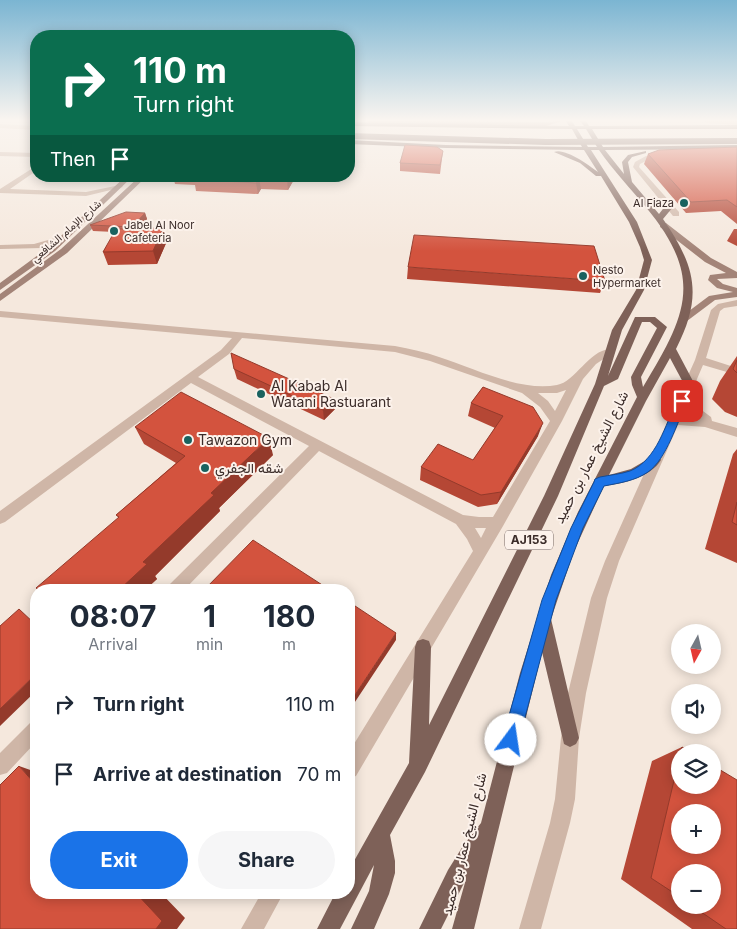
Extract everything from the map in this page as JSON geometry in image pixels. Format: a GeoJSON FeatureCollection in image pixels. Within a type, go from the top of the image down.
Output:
{"type":"FeatureCollection","features":[{"type":"Feature","properties":{"kind":"main road"},"geometry":{"type":"LineString","coordinates":[[585,164],[606,181]]}},
{"type":"Feature","properties":{"kind":"main road","name":"شارع الشيخ عمار بن حميد"},"geometry":{"type":"LineString","coordinates":[[355,879],[418,765],[551,496],[600,384],[608,352],[617,330],[640,290],[648,260],[644,247],[633,222],[606,181],[598,164]]}},
{"type":"Feature","properties":{"kind":"main road","name":"شارع الشيخ عمار بن حميد"},"geometry":{"type":"LineString","coordinates":[[462,929],[543,616],[563,561],[600,482],[684,319],[689,296],[686,269],[682,256],[661,222],[613,164]]}},
{"type":"Feature","properties":{"kind":"main road"},"geometry":{"type":"LineString","coordinates":[[626,164],[630,184]]}},
{"type":"Feature","properties":{"kind":"main road"},"geometry":{"type":"LineString","coordinates":[[661,222],[669,207]]}},
{"type":"Feature","properties":{"kind":"main road"},"geometry":{"type":"LineString","coordinates":[[600,384],[610,381],[617,373],[638,319],[652,319],[662,327],[636,377],[643,398]]}},
{"type":"Feature","properties":{"kind":"main road"},"geometry":{"type":"LineString","coordinates":[[670,348],[690,383]]}},
{"type":"Feature","properties":{"kind":"main road"},"geometry":{"type":"LineString","coordinates":[[600,482],[632,475],[645,469],[655,460]]}},
{"type":"Feature","properties":{"kind":"main road"},"geometry":{"type":"LineString","coordinates":[[543,616],[554,673],[570,738]]}},
{"type":"Feature","properties":{"kind":"main road"},"geometry":{"type":"LineString","coordinates":[[418,765],[423,647]]}},
{"type":"Feature","properties":{"kind":"main road"},"geometry":{"type":"LineString","coordinates":[[430,929],[452,883],[472,849],[489,827]]}},
{"type":"Feature","properties":{"kind":"main road"},"geometry":{"type":"LineString","coordinates":[[362,929],[384,878],[385,852],[380,834]]}},
{"type":"Feature","properties":{"kind":"main road","name":"شارع الشيخ عمار بن حميد"},"geometry":{"type":"LineString","coordinates":[[328,929],[344,899]]}},
{"type":"Feature","properties":{"kind":"street"},"geometry":{"type":"LineString","coordinates":[[637,164],[636,167],[676,214]]}},
{"type":"Feature","properties":{"kind":"street"},"geometry":{"type":"LineString","coordinates":[[5,191],[17,186],[16,184],[30,173]]}},
{"type":"Feature","properties":{"kind":"street","name":"شارع الإمام الشافعي"},"geometry":{"type":"LineString","coordinates":[[0,287],[34,263],[66,236],[124,182]]}},
{"type":"Feature","properties":{"kind":"street","name":"شارع الإمام الشافعي"},"geometry":{"type":"LineString","coordinates":[[0,298],[64,251],[138,182]]}},
{"type":"Feature","properties":{"kind":"street"},"geometry":{"type":"LineString","coordinates":[[5,191],[86,194],[120,186]]}},
{"type":"Feature","properties":{"kind":"street"},"geometry":{"type":"LineString","coordinates":[[86,194],[102,204]]}},
{"type":"Feature","properties":{"kind":"street"},"geometry":{"type":"LineString","coordinates":[[661,222],[708,260],[737,276]]}},
{"type":"Feature","properties":{"kind":"street"},"geometry":{"type":"LineString","coordinates":[[0,247],[40,246],[66,236]]}},
{"type":"Feature","properties":{"kind":"street"},"geometry":{"type":"LineString","coordinates":[[20,248],[32,253],[35,259],[34,263]]}},
{"type":"Feature","properties":{"kind":"street"},"geometry":{"type":"LineString","coordinates":[[737,276],[717,275],[712,280],[720,286],[737,290]]}},
{"type":"Feature","properties":{"kind":"street"},"geometry":{"type":"LineString","coordinates":[[684,319],[712,298],[737,294]]}},
{"type":"Feature","properties":{"kind":"street"},"geometry":{"type":"LineString","coordinates":[[530,929],[560,823],[565,799],[570,738],[588,640],[599,598],[612,561],[700,360],[716,310],[721,306],[737,303]]}},
{"type":"Feature","properties":{"kind":"street"},"geometry":{"type":"LineString","coordinates":[[2,313],[409,351],[526,390],[544,404],[556,421]]}},
{"type":"Feature","properties":{"kind":"street"},"geometry":{"type":"LineString","coordinates":[[0,518],[225,352],[241,334]]}},
{"type":"Feature","properties":{"kind":"street"},"geometry":{"type":"LineString","coordinates":[[526,390],[557,389],[566,386],[578,377],[592,362],[608,352]]}},
{"type":"Feature","properties":{"kind":"street"},"geometry":{"type":"LineString","coordinates":[[700,360],[737,372]]}},
{"type":"Feature","properties":{"kind":"street"},"geometry":{"type":"LineString","coordinates":[[355,759],[498,522],[556,421],[578,377]]}},
{"type":"Feature","properties":{"kind":"street"},"geometry":{"type":"LineString","coordinates":[[190,378],[461,520],[480,523],[498,522]]}},
{"type":"Feature","properties":{"kind":"street"},"geometry":{"type":"LineString","coordinates":[[682,401],[695,413],[713,424]]}},
{"type":"Feature","properties":{"kind":"street"},"geometry":{"type":"LineString","coordinates":[[672,421],[696,420],[737,433]]}},
{"type":"Feature","properties":{"kind":"street"},"geometry":{"type":"LineString","coordinates":[[180,584],[317,445]]}},
{"type":"Feature","properties":{"kind":"street"},"geometry":{"type":"LineString","coordinates":[[461,520],[473,536],[480,552]]}},
{"type":"Feature","properties":{"kind":"street"},"geometry":{"type":"LineString","coordinates":[[0,766],[30,735]]}},
{"type":"Feature","properties":{"kind":"street"},"geometry":{"type":"LineString","coordinates":[[252,929],[270,899]]}},
{"type":"Feature","properties":{"kind":"building"},"geometry":{"type":"Polygon","coordinates":[[[657,164],[737,164],[737,207],[727,200],[691,202],[657,164]]]}},
{"type":"Feature","properties":{"kind":"building"},"geometry":{"type":"Polygon","coordinates":[[[126,212],[145,213],[132,227],[90,225],[126,212]]]}},
{"type":"Feature","properties":{"kind":"building"},"geometry":{"type":"Polygon","coordinates":[[[163,228],[153,251],[103,252],[116,229],[163,228]]]}},
{"type":"Feature","properties":{"kind":"building"},"geometry":{"type":"Polygon","coordinates":[[[414,235],[594,246],[605,281],[408,267],[414,235]]]}},
{"type":"Feature","properties":{"kind":"building"},"geometry":{"type":"Polygon","coordinates":[[[231,353],[334,399],[323,410],[234,369],[231,353]]]}},
{"type":"Feature","properties":{"kind":"building"},"geometry":{"type":"Polygon","coordinates":[[[737,360],[737,373],[733,369],[737,360]]]}},
{"type":"Feature","properties":{"kind":"building"},"geometry":{"type":"Polygon","coordinates":[[[483,387],[533,407],[543,423],[501,492],[481,495],[421,467],[438,444],[473,460],[503,416],[471,403],[483,387]]]}},
{"type":"Feature","properties":{"kind":"building"},"geometry":{"type":"Polygon","coordinates":[[[181,392],[269,438],[211,493],[214,495],[143,562],[147,564],[125,584],[41,584],[119,517],[116,515],[185,456],[135,427],[181,392]]]}},
{"type":"Feature","properties":{"kind":"building"},"geometry":{"type":"Polygon","coordinates":[[[737,502],[737,525],[732,522],[737,502]]]}},
{"type":"Feature","properties":{"kind":"building"},"geometry":{"type":"Polygon","coordinates":[[[253,540],[321,584],[210,584],[253,540]]]}},
{"type":"Feature","properties":{"kind":"building"},"geometry":{"type":"Polygon","coordinates":[[[355,606],[396,633],[355,695],[355,606]]]}},
{"type":"Feature","properties":{"kind":"building"},"geometry":{"type":"Polygon","coordinates":[[[19,609],[30,619],[30,680],[0,709],[0,626],[19,609]]]}},
{"type":"Feature","properties":{"kind":"building"},"geometry":{"type":"Polygon","coordinates":[[[19,766],[30,778],[30,899],[142,899],[162,921],[156,929],[0,929],[0,785],[19,766]]]}},
{"type":"Feature","properties":{"kind":"building"},"geometry":{"type":"Polygon","coordinates":[[[721,770],[737,780],[737,929],[726,929],[704,914],[721,914],[721,864],[671,864],[671,891],[651,878],[671,793],[721,794],[721,770]]]}},
{"type":"Feature","properties":{"kind":"place","name":"Al Fiaza"},"geometry":{"type":"Point","coordinates":[684,203]}},
{"type":"Feature","properties":{"kind":"place","name":"Jabel Al Noor Cafeteria"},"geometry":{"type":"Point","coordinates":[114,231]}},
{"type":"Feature","properties":{"kind":"place","name":"Nesto Hypermarket"},"geometry":{"type":"Point","coordinates":[583,276]}},
{"type":"Feature","properties":{"kind":"place","name":"Al Kabab Al Watani Rastuarant"},"geometry":{"type":"Point","coordinates":[261,394]}},
{"type":"Feature","properties":{"kind":"place","name":"Tawazon Gym"},"geometry":{"type":"Point","coordinates":[188,440]}},
{"type":"Feature","properties":{"kind":"place","name":"شقه الجفري"},"geometry":{"type":"Point","coordinates":[205,468]}},
{"type":"Feature","properties":{"kind":"route"},"geometry":{"type":"LineString","coordinates":[[511,740],[543,616],[577,528],[600,482],[617,480],[632,475],[645,469],[655,460],[682,401]]}}]}
